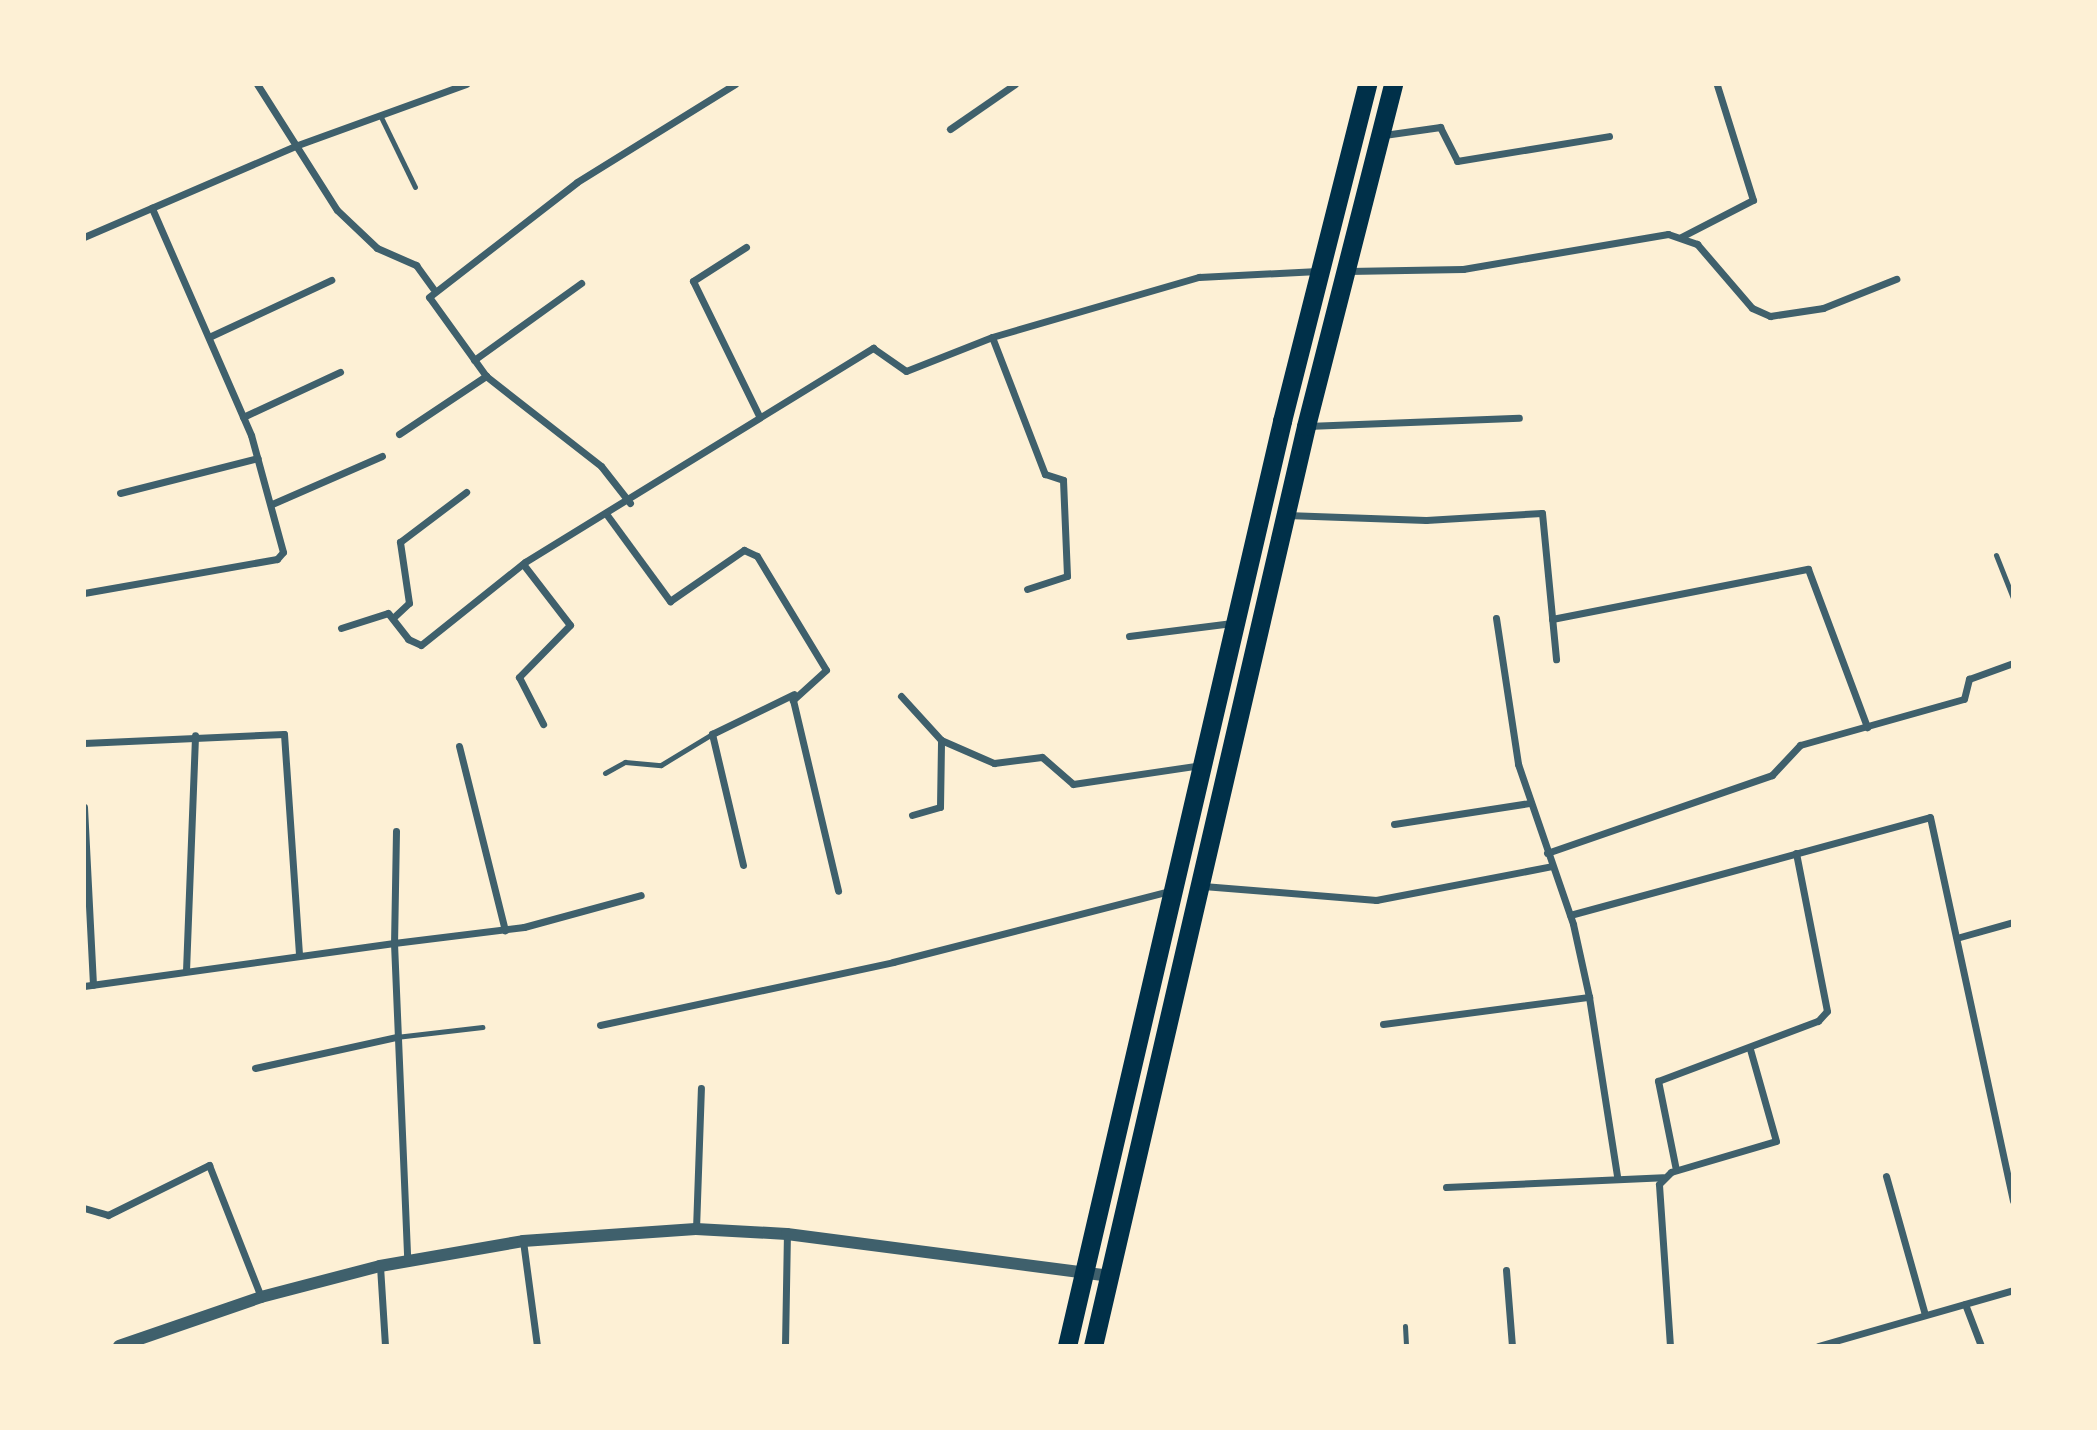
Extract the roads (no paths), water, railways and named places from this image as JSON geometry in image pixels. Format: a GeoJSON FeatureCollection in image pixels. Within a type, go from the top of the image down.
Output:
{"type":"FeatureCollection","features":[{"type":"Feature","properties":{"kind":"highway"},"geometry":{"type":"LineString","coordinates":[[1067,1346],[1087,1275],[1171,890],[1367,84]]}},
{"type":"Feature","properties":{"kind":"highway"},"geometry":{"type":"LineString","coordinates":[[1093,1346],[1112,1276],[1198,886],[1306,426],[1393,84]]}},
{"type":"Feature","properties":{"kind":"street"},"geometry":{"type":"LineString","coordinates":[[257,84],[295,146],[360,236],[404,255],[433,288]]}},
{"type":"Feature","properties":{"kind":"street"},"geometry":{"type":"LineString","coordinates":[[84,237],[295,146],[466,84]]}},
{"type":"Feature","properties":{"kind":"street"},"geometry":{"type":"LineString","coordinates":[[630,503],[601,466],[486,376],[430,300],[433,288],[577,182],[735,84]]}},
{"type":"Feature","properties":{"kind":"street"},"geometry":{"type":"LineString","coordinates":[[950,129],[1015,84]]}},
{"type":"Feature","properties":{"kind":"street"},"geometry":{"type":"LineString","coordinates":[[1345,271],[1463,269],[1644,237],[1681,237],[1753,200],[1717,85]]}},
{"type":"Feature","properties":{"kind":"street"},"geometry":{"type":"LineString","coordinates":[[1379,136],[1440,127],[1457,161],[1609,136]]}},
{"type":"Feature","properties":{"kind":"street"},"geometry":{"type":"LineString","coordinates":[[84,593],[281,558],[272,504],[243,417],[152,208]]}},
{"type":"Feature","properties":{"kind":"street"},"geometry":{"type":"LineString","coordinates":[[1681,237],[1716,260],[1752,308],[1770,316],[1824,308],[1896,279]]}},
{"type":"Feature","properties":{"kind":"street"},"geometry":{"type":"LineString","coordinates":[[746,247],[694,281],[759,416]]}},
{"type":"Feature","properties":{"kind":"street"},"geometry":{"type":"LineString","coordinates":[[395,616],[408,639],[421,645],[523,564],[630,503],[759,416],[873,348],[906,371],[992,337],[1199,277],[1320,271]]}},
{"type":"Feature","properties":{"kind":"street"},"geometry":{"type":"LineString","coordinates":[[209,337],[331,280]]}},
{"type":"Feature","properties":{"kind":"street"},"geometry":{"type":"LineString","coordinates":[[474,360],[581,283]]}},
{"type":"Feature","properties":{"kind":"street"},"geometry":{"type":"LineString","coordinates":[[992,337],[1045,474],[1063,480],[1067,576],[1027,589]]}},
{"type":"Feature","properties":{"kind":"street"},"geometry":{"type":"LineString","coordinates":[[243,417],[340,372]]}},
{"type":"Feature","properties":{"kind":"street"},"geometry":{"type":"LineString","coordinates":[[399,434],[486,376]]}},
{"type":"Feature","properties":{"kind":"street"},"geometry":{"type":"LineString","coordinates":[[1306,426],[1519,418]]}},
{"type":"Feature","properties":{"kind":"street"},"geometry":{"type":"LineString","coordinates":[[272,504],[382,456]]}},
{"type":"Feature","properties":{"kind":"street"},"geometry":{"type":"LineString","coordinates":[[120,494],[258,458]]}},
{"type":"Feature","properties":{"kind":"street"},"geometry":{"type":"LineString","coordinates":[[341,628],[395,616],[409,603],[400,542],[466,492]]}},
{"type":"Feature","properties":{"kind":"street"},"geometry":{"type":"LineString","coordinates":[[1286,514],[1426,520],[1542,513],[1556,659]]}},
{"type":"Feature","properties":{"kind":"street"},"geometry":{"type":"LineString","coordinates":[[607,515],[670,601],[751,550],[826,670],[794,694],[712,734],[743,864]]}},
{"type":"Feature","properties":{"kind":"street"},"geometry":{"type":"LineString","coordinates":[[523,564],[570,625],[519,677],[543,724]]}},
{"type":"Feature","properties":{"kind":"street"},"geometry":{"type":"LineString","coordinates":[[1552,619],[1808,569],[1867,727]]}},
{"type":"Feature","properties":{"kind":"street"},"geometry":{"type":"LineString","coordinates":[[1496,618],[1518,764],[1570,915],[1589,997],[1617,1176]]}},
{"type":"Feature","properties":{"kind":"street"},"geometry":{"type":"LineString","coordinates":[[1129,636],[1237,623]]}},
{"type":"Feature","properties":{"kind":"street"},"geometry":{"type":"LineString","coordinates":[[1547,853],[1772,775],[1800,746],[1964,699],[1969,679],[2013,663]]}},
{"type":"Feature","properties":{"kind":"street"},"geometry":{"type":"LineString","coordinates":[[794,694],[838,891]]}},
{"type":"Feature","properties":{"kind":"street"},"geometry":{"type":"LineString","coordinates":[[901,696],[941,740],[994,764],[1042,757],[1073,784],[1202,765]]}},
{"type":"Feature","properties":{"kind":"street"},"geometry":{"type":"LineString","coordinates":[[84,743],[279,732],[287,737],[299,954]]}},
{"type":"Feature","properties":{"kind":"street"},"geometry":{"type":"LineString","coordinates":[[186,971],[195,736]]}},
{"type":"Feature","properties":{"kind":"street"},"geometry":{"type":"LineString","coordinates":[[912,815],[940,807],[941,740]]}},
{"type":"Feature","properties":{"kind":"street"},"geometry":{"type":"LineString","coordinates":[[459,746],[506,930]]}},
{"type":"Feature","properties":{"kind":"street"},"geometry":{"type":"LineString","coordinates":[[1394,824],[1530,803]]}},
{"type":"Feature","properties":{"kind":"street"},"geometry":{"type":"LineString","coordinates":[[84,807],[85,886],[93,985]]}},
{"type":"Feature","properties":{"kind":"street"},"geometry":{"type":"LineString","coordinates":[[1570,915],[1930,817],[1959,937],[2013,1201]]}},
{"type":"Feature","properties":{"kind":"street"},"geometry":{"type":"LineString","coordinates":[[396,831],[396,1037],[407,1259]]}},
{"type":"Feature","properties":{"kind":"street"},"geometry":{"type":"LineString","coordinates":[[1676,1170],[1658,1081],[1750,1049],[1818,1021],[1827,1011],[1796,853]]}},
{"type":"Feature","properties":{"kind":"street"},"geometry":{"type":"LineString","coordinates":[[1198,886],[1376,900],[1552,866]]}},
{"type":"Feature","properties":{"kind":"street"},"geometry":{"type":"LineString","coordinates":[[600,1025],[893,962],[1171,890]]}},
{"type":"Feature","properties":{"kind":"street"},"geometry":{"type":"LineString","coordinates":[[84,986],[299,954],[506,930],[641,895]]}},
{"type":"Feature","properties":{"kind":"street"},"geometry":{"type":"LineString","coordinates":[[1959,937],[2013,922]]}},
{"type":"Feature","properties":{"kind":"street"},"geometry":{"type":"LineString","coordinates":[[1383,1024],[1589,997]]}},
{"type":"Feature","properties":{"kind":"street"},"geometry":{"type":"LineString","coordinates":[[255,1068],[396,1037]]}},
{"type":"Feature","properties":{"kind":"street"},"geometry":{"type":"LineString","coordinates":[[1446,1187],[1617,1176],[1663,1177],[1676,1170],[1776,1141],[1750,1049]]}},
{"type":"Feature","properties":{"kind":"street"},"geometry":{"type":"LineString","coordinates":[[696,1229],[701,1088]]}},
{"type":"Feature","properties":{"kind":"street"},"geometry":{"type":"LineString","coordinates":[[84,1208],[108,1215],[209,1165],[261,1297]]}},
{"type":"Feature","properties":{"kind":"street"},"geometry":{"type":"LineString","coordinates":[[1663,1177],[1671,1346]]}},
{"type":"Feature","properties":{"kind":"street"},"geometry":{"type":"LineString","coordinates":[[1886,1177],[1925,1315]]}},
{"type":"Feature","properties":{"kind":"street"},"geometry":{"type":"LineString","coordinates":[[120,1346],[261,1297],[407,1259],[523,1241],[696,1229],[787,1234],[1087,1275],[1112,1276]]}},
{"type":"Feature","properties":{"kind":"street"},"geometry":{"type":"LineString","coordinates":[[785,1346],[787,1234]]}},
{"type":"Feature","properties":{"kind":"street"},"geometry":{"type":"LineString","coordinates":[[523,1241],[537,1346]]}},
{"type":"Feature","properties":{"kind":"street"},"geometry":{"type":"LineString","coordinates":[[380,1266],[385,1346]]}},
{"type":"Feature","properties":{"kind":"street"},"geometry":{"type":"LineString","coordinates":[[1506,1270],[1512,1346]]}},
{"type":"Feature","properties":{"kind":"street"},"geometry":{"type":"LineString","coordinates":[[1818,1346],[2013,1290]]}},
{"type":"Feature","properties":{"kind":"street"},"geometry":{"type":"LineString","coordinates":[[1965,1304],[1982,1346]]}},
{"type":"Feature","properties":{"kind":"lane"},"geometry":{"type":"LineString","coordinates":[[380,115],[415,187]]}},
{"type":"Feature","properties":{"kind":"lane"},"geometry":{"type":"LineString","coordinates":[[1996,555],[2013,598]]}},
{"type":"Feature","properties":{"kind":"lane"},"geometry":{"type":"LineString","coordinates":[[605,773],[625,762],[662,765],[712,734]]}},
{"type":"Feature","properties":{"kind":"lane"},"geometry":{"type":"LineString","coordinates":[[396,1037],[482,1027]]}},
{"type":"Feature","properties":{"kind":"lane"},"geometry":{"type":"LineString","coordinates":[[1405,1326],[1406,1346]]}}]}
